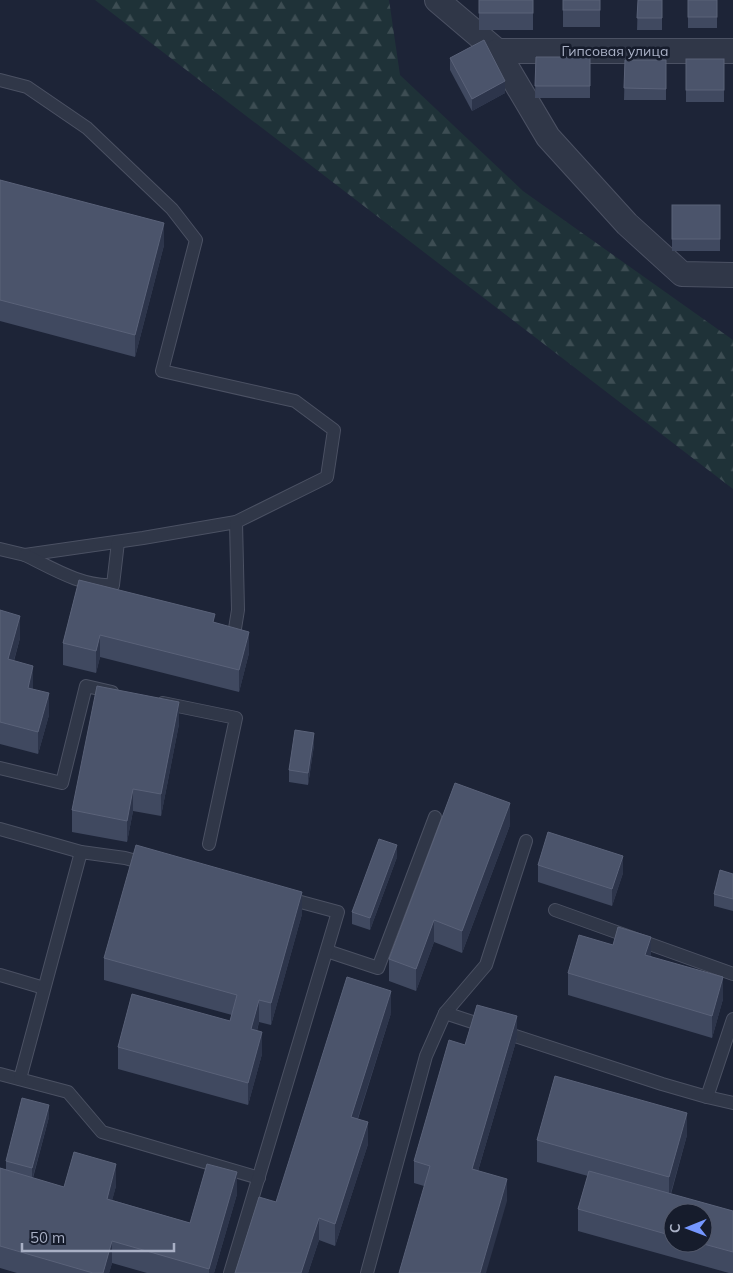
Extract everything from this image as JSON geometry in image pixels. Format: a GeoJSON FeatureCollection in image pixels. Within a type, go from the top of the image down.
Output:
{"type":"FeatureCollection","features":[{"type":"Feature","properties":{"kind":"street"},"geometry":{"type":"LineString","coordinates":[[436,0],[497,51],[548,137],[627,224],[682,274],[733,275]]}},
{"type":"Feature","properties":{"kind":"street","name":"Гипсовая улица"},"geometry":{"type":"LineString","coordinates":[[497,51],[733,51]]}},
{"type":"Feature","properties":{"kind":"lane"},"geometry":{"type":"LineString","coordinates":[[0,80],[27,87],[87,128],[172,209],[196,240],[162,371],[295,401],[334,430],[327,477],[236,522],[118,542],[25,554],[0,550]]}},
{"type":"Feature","properties":{"kind":"lane"},"geometry":{"type":"LineString","coordinates":[[233,642],[238,610],[236,522]]}},
{"type":"Feature","properties":{"kind":"lane"},"geometry":{"type":"LineString","coordinates":[[25,554],[70,577],[100,586],[113,585],[118,542]]}},
{"type":"Feature","properties":{"kind":"lane"},"geometry":{"type":"LineString","coordinates":[[0,768],[62,783],[86,686],[123,694]]}},
{"type":"Feature","properties":{"kind":"lane"},"geometry":{"type":"LineString","coordinates":[[152,700],[236,718],[209,844]]}},
{"type":"Feature","properties":{"kind":"lane"},"geometry":{"type":"LineString","coordinates":[[327,951],[378,968],[435,817]]}},
{"type":"Feature","properties":{"kind":"lane"},"geometry":{"type":"LineString","coordinates":[[0,829],[81,852],[125,858],[162,867]]}},
{"type":"Feature","properties":{"kind":"lane"},"geometry":{"type":"LineString","coordinates":[[367,1273],[426,1056],[445,1013],[486,965],[526,841]]}},
{"type":"Feature","properties":{"kind":"lane"},"geometry":{"type":"LineString","coordinates":[[20,1079],[81,852]]}},
{"type":"Feature","properties":{"kind":"lane"},"geometry":{"type":"LineString","coordinates":[[230,1273],[338,912],[274,895]]}},
{"type":"Feature","properties":{"kind":"lane"},"geometry":{"type":"LineString","coordinates":[[555,910],[733,974]]}},
{"type":"Feature","properties":{"kind":"lane"},"geometry":{"type":"LineString","coordinates":[[0,975],[44,988]]}},
{"type":"Feature","properties":{"kind":"lane"},"geometry":{"type":"LineString","coordinates":[[445,1013],[662,1084],[733,1103]]}},
{"type":"Feature","properties":{"kind":"lane"},"geometry":{"type":"LineString","coordinates":[[707,1096],[733,1019]]}},
{"type":"Feature","properties":{"kind":"lane"},"geometry":{"type":"LineString","coordinates":[[0,1074],[68,1092],[102,1132],[259,1178]]}},
{"type":"Feature","properties":{"kind":"green space"},"geometry":{"type":"Polygon","coordinates":[[[95,0],[389,0],[400,75],[523,191],[733,340],[733,489],[95,0]]]}},
{"type":"Feature","properties":{"kind":"building"},"geometry":{"type":"Polygon","coordinates":[[[479,0],[533,0],[533,13],[479,13],[479,0]]]}},
{"type":"Feature","properties":{"kind":"building"},"geometry":{"type":"Polygon","coordinates":[[[563,0],[600,0],[600,10],[563,10],[563,0]]]}},
{"type":"Feature","properties":{"kind":"building"},"geometry":{"type":"Polygon","coordinates":[[[638,0],[662,0],[662,18],[637,18],[638,0]]]}},
{"type":"Feature","properties":{"kind":"building"},"geometry":{"type":"Polygon","coordinates":[[[688,0],[717,0],[717,17],[688,17],[688,0]]]}},
{"type":"Feature","properties":{"kind":"building"},"geometry":{"type":"Polygon","coordinates":[[[484,40],[505,81],[472,99],[450,58],[484,40]]]}},
{"type":"Feature","properties":{"kind":"building"},"geometry":{"type":"Polygon","coordinates":[[[536,57],[590,57],[590,86],[535,86],[536,57]]]}},
{"type":"Feature","properties":{"kind":"building"},"geometry":{"type":"Polygon","coordinates":[[[686,59],[724,59],[724,90],[686,90],[686,59]]]}},
{"type":"Feature","properties":{"kind":"building"},"geometry":{"type":"Polygon","coordinates":[[[625,60],[666,60],[666,89],[624,88],[625,60]]]}},
{"type":"Feature","properties":{"kind":"building"},"geometry":{"type":"Polygon","coordinates":[[[0,180],[164,223],[135,335],[0,300],[0,180]]]}},
{"type":"Feature","properties":{"kind":"building"},"geometry":{"type":"Polygon","coordinates":[[[672,205],[720,205],[720,239],[672,239],[672,205]]]}},
{"type":"Feature","properties":{"kind":"building"},"geometry":{"type":"Polygon","coordinates":[[[79,580],[215,614],[213,622],[249,632],[239,670],[100,635],[96,651],[63,643],[79,580]]]}},
{"type":"Feature","properties":{"kind":"building"},"geometry":{"type":"Polygon","coordinates":[[[0,610],[20,616],[8,659],[33,666],[28,688],[49,693],[38,732],[0,722],[0,610]]]}},
{"type":"Feature","properties":{"kind":"building"},"geometry":{"type":"Polygon","coordinates":[[[97,686],[179,702],[161,794],[133,789],[127,821],[72,810],[97,686]]]}},
{"type":"Feature","properties":{"kind":"building"},"geometry":{"type":"Polygon","coordinates":[[[295,730],[314,733],[308,773],[289,770],[295,730]]]}},
{"type":"Feature","properties":{"kind":"building"},"geometry":{"type":"Polygon","coordinates":[[[455,783],[510,803],[462,931],[434,920],[416,969],[389,959],[455,783]]]}},
{"type":"Feature","properties":{"kind":"building"},"geometry":{"type":"Polygon","coordinates":[[[548,832],[623,856],[612,889],[538,865],[548,832]]]}},
{"type":"Feature","properties":{"kind":"building"},"geometry":{"type":"Polygon","coordinates":[[[379,839],[397,845],[370,918],[352,912],[379,839]]]}},
{"type":"Feature","properties":{"kind":"building"},"geometry":{"type":"Polygon","coordinates":[[[136,845],[302,892],[271,1003],[259,1000],[251,1029],[262,1032],[248,1083],[118,1047],[132,994],[230,1021],[237,995],[104,958],[136,845]]]}},
{"type":"Feature","properties":{"kind":"building"},"geometry":{"type":"Polygon","coordinates":[[[720,870],[733,874],[733,899],[714,894],[720,870]]]}},
{"type":"Feature","properties":{"kind":"building"},"geometry":{"type":"Polygon","coordinates":[[[618,927],[651,937],[645,955],[723,977],[712,1016],[568,973],[579,935],[613,945],[618,927]]]}},
{"type":"Feature","properties":{"kind":"building"},"geometry":{"type":"Polygon","coordinates":[[[347,977],[391,991],[351,1117],[368,1122],[335,1224],[319,1218],[301,1273],[235,1273],[259,1197],[276,1202],[347,977]]]}},
{"type":"Feature","properties":{"kind":"building"},"geometry":{"type":"Polygon","coordinates":[[[477,1005],[517,1016],[472,1169],[507,1179],[480,1273],[399,1273],[430,1166],[414,1161],[449,1040],[465,1045],[477,1005]]]}},
{"type":"Feature","properties":{"kind":"building"},"geometry":{"type":"Polygon","coordinates":[[[555,1076],[687,1113],[669,1177],[537,1140],[555,1076]]]}},
{"type":"Feature","properties":{"kind":"building"},"geometry":{"type":"Polygon","coordinates":[[[22,1098],[49,1105],[32,1168],[6,1161],[22,1098]]]}},
{"type":"Feature","properties":{"kind":"building"},"geometry":{"type":"Polygon","coordinates":[[[74,1152],[116,1164],[107,1199],[190,1223],[207,1164],[237,1172],[209,1269],[112,1241],[103,1273],[93,1273],[0,1246],[0,1168],[64,1187],[74,1152]]]}},
{"type":"Feature","properties":{"kind":"building"},"geometry":{"type":"Polygon","coordinates":[[[589,1171],[704,1203],[663,1203],[663,1233],[578,1209],[589,1171]]]}},
{"type":"Feature","properties":{"kind":"building"},"geometry":{"type":"Polygon","coordinates":[[[713,1205],[733,1211],[733,1252],[713,1247],[713,1205]]]}}]}
